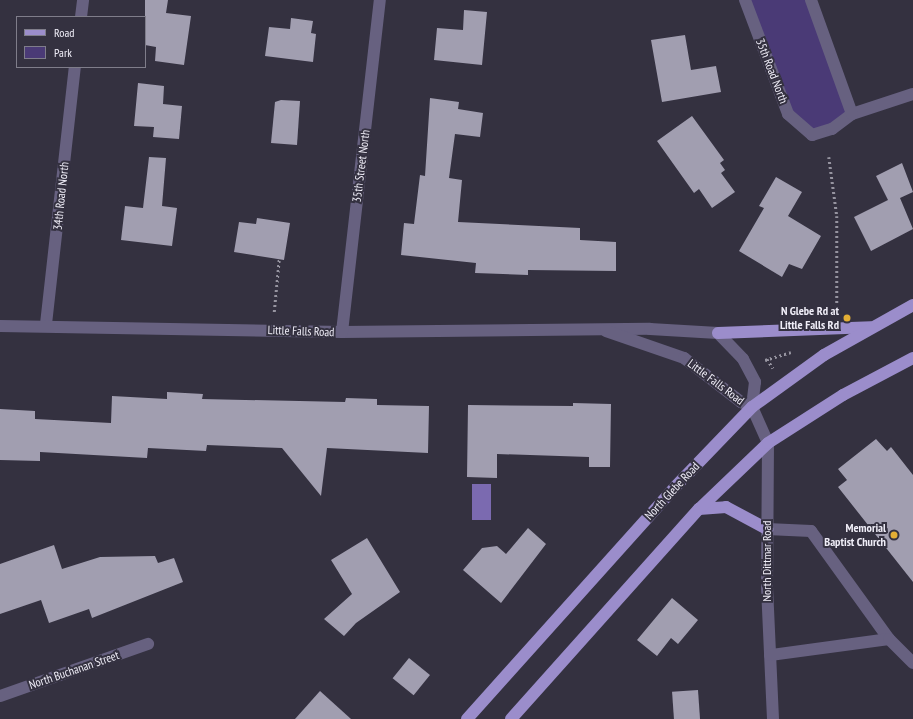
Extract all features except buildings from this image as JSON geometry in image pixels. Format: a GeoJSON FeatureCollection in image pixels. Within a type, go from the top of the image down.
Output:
{"type":"FeatureCollection","features":[{"type":"Feature","properties":{"kind":"main road","name":"North Glebe Road"},"geometry":{"type":"LineString","coordinates":[[467,719],[676,486],[752,407],[824,355],[913,305]]}},
{"type":"Feature","properties":{"kind":"main road"},"geometry":{"type":"LineString","coordinates":[[718,333],[874,326]]}},
{"type":"Feature","properties":{"kind":"main road"},"geometry":{"type":"LineString","coordinates":[[511,719],[699,509],[768,443],[842,395],[913,358]]}},
{"type":"Feature","properties":{"kind":"main road"},"geometry":{"type":"LineString","coordinates":[[699,509],[726,507],[767,529]]}},
{"type":"Feature","properties":{"kind":"street"},"geometry":{"type":"LineString","coordinates":[[81,16],[83,0]]}},
{"type":"Feature","properties":{"kind":"street","name":"35th Street North"},"geometry":{"type":"LineString","coordinates":[[342,332],[380,0]]}},
{"type":"Feature","properties":{"kind":"street","name":"35th Road North"},"geometry":{"type":"LineString","coordinates":[[745,0],[788,114],[812,134],[832,129],[852,114],[913,94]]}},
{"type":"Feature","properties":{"kind":"street"},"geometry":{"type":"LineString","coordinates":[[811,0],[852,114]]}},
{"type":"Feature","properties":{"kind":"street","name":"34th Road North"},"geometry":{"type":"LineString","coordinates":[[46,324],[75,68]]}},
{"type":"Feature","properties":{"kind":"street","name":"Little Falls Road"},"geometry":{"type":"LineString","coordinates":[[0,326],[46,324],[342,332],[602,329],[718,333],[743,359],[754,382],[752,407],[741,402],[684,358],[602,329]]}},
{"type":"Feature","properties":{"kind":"street","name":"North Dittmar Road"},"geometry":{"type":"LineString","coordinates":[[752,407],[768,443],[767,529],[772,719]]}},
{"type":"Feature","properties":{"kind":"street"},"geometry":{"type":"LineString","coordinates":[[767,529],[811,531],[889,639],[913,663]]}},
{"type":"Feature","properties":{"kind":"street"},"geometry":{"type":"LineString","coordinates":[[770,655],[889,639]]}},
{"type":"Feature","properties":{"kind":"street","name":"North Buchanan Street"},"geometry":{"type":"LineString","coordinates":[[0,696],[148,644]]}},
{"type":"Feature","properties":{"kind":"path"},"geometry":{"type":"LineString","coordinates":[[829,157],[834,178],[837,223],[837,315]]}},
{"type":"Feature","properties":{"kind":"path"},"geometry":{"type":"LineString","coordinates":[[273,331],[279,259]]}},
{"type":"Feature","properties":{"kind":"path"},"geometry":{"type":"LineString","coordinates":[[763,363],[767,359],[791,352]]}},
{"type":"Feature","properties":{"kind":"path"},"geometry":{"type":"LineString","coordinates":[[767,359],[774,369]]}},
{"type":"Feature","properties":{"kind":"green space"},"geometry":{"type":"Polygon","coordinates":[[[745,0],[811,0],[852,114],[812,135],[788,114],[745,0]]]}},
{"type":"Feature","properties":{"kind":"shaded area"},"geometry":{"type":"Polygon","coordinates":[[[472,484],[491,484],[491,520],[472,520],[472,484]]]}},
{"type":"Feature","properties":{"kind":"place","name":"N Glebe Rd at Little Falls Rd"},"geometry":{"type":"Point","coordinates":[847,318]}},
{"type":"Feature","properties":{"kind":"place","name":"Memorial Baptist Church"},"geometry":{"type":"Point","coordinates":[894,535]}}]}
